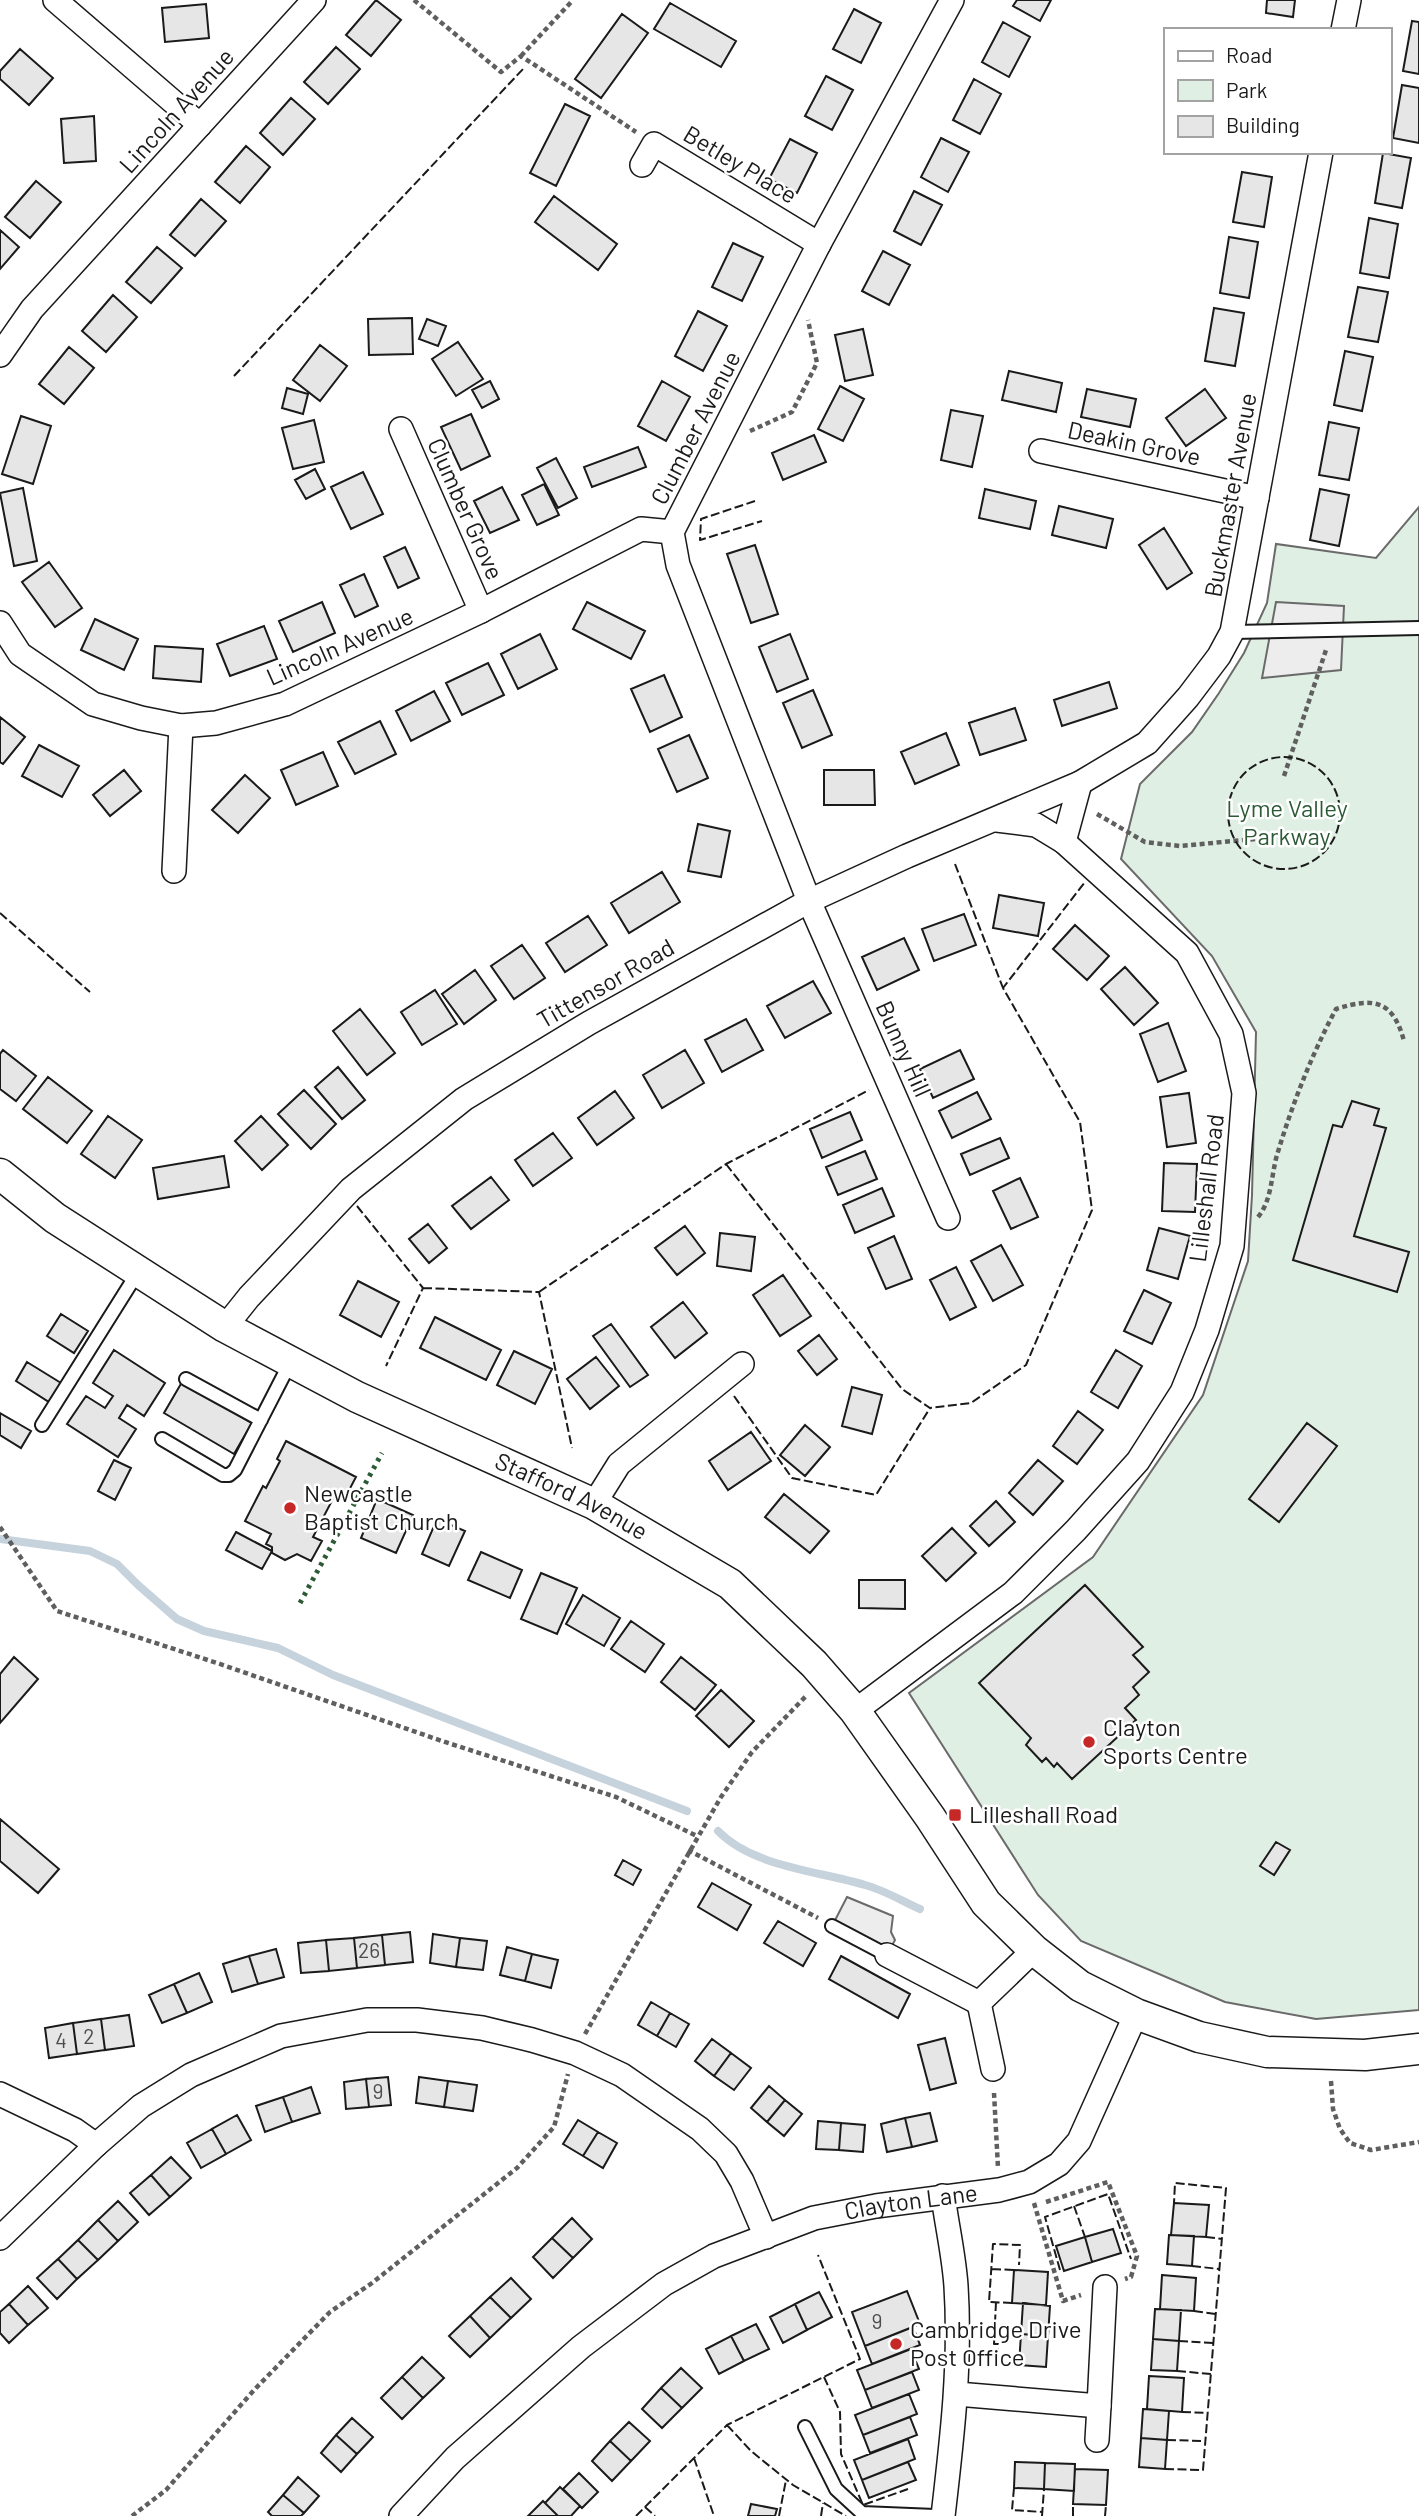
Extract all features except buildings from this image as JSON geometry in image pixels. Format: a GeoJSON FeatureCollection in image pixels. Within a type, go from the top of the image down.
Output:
{"type":"FeatureCollection","features":[{"type":"Feature","properties":{"kind":"street"},"geometry":{"type":"LineString","coordinates":[[55,0],[200,125]]}},
{"type":"Feature","properties":{"kind":"street","name":"Lincoln Avenue"},"geometry":{"type":"LineString","coordinates":[[0,355],[32,309],[314,0]]}},
{"type":"Feature","properties":{"kind":"street","name":"Clumber Avenue"},"geometry":{"type":"LineString","coordinates":[[809,901],[678,565],[672,532],[797,285],[952,0]]}},
{"type":"Feature","properties":{"kind":"street"},"geometry":{"type":"LineString","coordinates":[[1343,28],[1349,0]]}},
{"type":"Feature","properties":{"kind":"street","name":"Betley Place"},"geometry":{"type":"LineString","coordinates":[[642,165],[654,144],[819,244]]}},
{"type":"Feature","properties":{"kind":"street","name":"Buckmaster Avenue"},"geometry":{"type":"LineString","coordinates":[[1077,793],[1147,743],[1188,697],[1219,656],[1232,632],[1321,154]]}},
{"type":"Feature","properties":{"kind":"street","name":"Clumber Grove"},"geometry":{"type":"LineString","coordinates":[[401,429],[481,611]]}},
{"type":"Feature","properties":{"kind":"street","name":"Deakin Grove"},"geometry":{"type":"LineString","coordinates":[[1041,451],[1257,498]]}},
{"type":"Feature","properties":{"kind":"street","name":"Lincoln Avenue"},"geometry":{"type":"LineString","coordinates":[[0,623],[20,654],[93,704],[181,726],[216,723],[285,704],[481,611],[641,529],[672,532]]}},
{"type":"Feature","properties":{"kind":"street"},"geometry":{"type":"LineString","coordinates":[[174,872],[181,726]]}},
{"type":"Feature","properties":{"kind":"street"},"geometry":{"type":"LineString","coordinates":[[1064,842],[1077,793]]}},
{"type":"Feature","properties":{"kind":"street","name":"Tittensor Road"},"geometry":{"type":"LineString","coordinates":[[225,1327],[249,1297],[351,1189],[464,1099],[589,1023],[809,901],[907,856],[997,820],[1077,793]]}},
{"type":"Feature","properties":{"kind":"street","name":"Lilleshall Road"},"geometry":{"type":"LineString","coordinates":[[855,1712],[1013,1593],[1076,1530],[1138,1461],[1182,1392],[1208,1330],[1232,1246],[1244,1093],[1231,1034],[1187,953],[1064,842],[1036,825],[997,820]]}},
{"type":"Feature","properties":{"kind":"street","name":"Bunny Hill"},"geometry":{"type":"LineString","coordinates":[[809,901],[948,1218]]}},
{"type":"Feature","properties":{"kind":"street","name":"Stafford Avenue"},"geometry":{"type":"LineString","coordinates":[[0,1174],[55,1219],[225,1327],[290,1363],[445,1438],[594,1504],[730,1584],[825,1677],[855,1712],[930,1816],[986,1903],[1034,1950],[1080,1986],[1136,2014]]}},
{"type":"Feature","properties":{"kind":"street"},"geometry":{"type":"LineString","coordinates":[[594,1504],[619,1464],[742,1364]]}},
{"type":"Feature","properties":{"kind":"street"},"geometry":{"type":"LineString","coordinates":[[979,2003],[1034,1950]]}},
{"type":"Feature","properties":{"kind":"street"},"geometry":{"type":"LineString","coordinates":[[887,1955],[979,2003]]}},
{"type":"Feature","properties":{"kind":"street"},"geometry":{"type":"LineString","coordinates":[[979,2003],[993,2069]]}},
{"type":"Feature","properties":{"kind":"street"},"geometry":{"type":"LineString","coordinates":[[1136,2014],[1199,2036],[1267,2052],[1365,2055],[1419,2049]]}},
{"type":"Feature","properties":{"kind":"street","name":"Clayton Lane"},"geometry":{"type":"LineString","coordinates":[[401,2516],[455,2458],[581,2347],[653,2292],[714,2256],[814,2218],[943,2196],[999,2190],[1029,2182],[1059,2164],[1079,2141],[1136,2014]]}},
{"type":"Feature","properties":{"kind":"street"},"geometry":{"type":"LineString","coordinates":[[0,2238],[96,2145],[141,2106],[191,2075],[281,2036],[368,2020],[417,2020],[482,2028],[533,2040],[575,2053],[622,2075],[700,2129],[726,2154],[742,2181],[766,2238]]}},
{"type":"Feature","properties":{"kind":"street"},"geometry":{"type":"LineString","coordinates":[[0,2094],[75,2130],[96,2145]]}},
{"type":"Feature","properties":{"kind":"street"},"geometry":{"type":"LineString","coordinates":[[943,2196],[956,2284],[957,2394],[943,2516]]}},
{"type":"Feature","properties":{"kind":"street"},"geometry":{"type":"LineString","coordinates":[[1097,2440],[1105,2287]]}},
{"type":"Feature","properties":{"kind":"street"},"geometry":{"type":"LineString","coordinates":[[957,2394],[1099,2406]]}},
{"type":"Feature","properties":{"kind":"lane"},"geometry":{"type":"LineString","coordinates":[[1232,632],[1419,628]]}},
{"type":"Feature","properties":{"kind":"lane"},"geometry":{"type":"LineString","coordinates":[[42,1425],[138,1272]]}},
{"type":"Feature","properties":{"kind":"lane"},"geometry":{"type":"LineString","coordinates":[[162,1439],[223,1475],[229,1475],[235,1470],[290,1363]]}},
{"type":"Feature","properties":{"kind":"lane"},"geometry":{"type":"LineString","coordinates":[[186,1379],[261,1420]]}},
{"type":"Feature","properties":{"kind":"lane"},"geometry":{"type":"LineString","coordinates":[[832,1926],[887,1955]]}},
{"type":"Feature","properties":{"kind":"lane"},"geometry":{"type":"LineString","coordinates":[[805,2427],[836,2489],[862,2513],[935,2516]]}},
{"type":"Feature","properties":{"kind":"path"},"geometry":{"type":"LineString","coordinates":[[414,0],[501,72],[521,56],[573,0]]}},
{"type":"Feature","properties":{"kind":"path"},"geometry":{"type":"LineString","coordinates":[[521,56],[654,144]]}},
{"type":"Feature","properties":{"kind":"path"},"geometry":{"type":"LineString","coordinates":[[715,448],[792,412],[817,363],[797,285]]}},
{"type":"Feature","properties":{"kind":"path"},"geometry":{"type":"LineString","coordinates":[[1284,776],[1332,630]]}},
{"type":"Feature","properties":{"kind":"path"},"geometry":{"type":"LineString","coordinates":[[1077,793],[1145,842],[1180,846],[1255,839]]}},
{"type":"Feature","properties":{"kind":"path"},"geometry":{"type":"LineString","coordinates":[[1232,1246],[1266,1207],[1276,1158],[1295,1100],[1319,1041],[1336,1009],[1352,1004],[1370,1003],[1382,1006],[1393,1013],[1404,1041]]}},
{"type":"Feature","properties":{"kind":"path"},"geometry":{"type":"LineString","coordinates":[[0,1527],[57,1611],[617,1797],[697,1836]]}},
{"type":"Feature","properties":{"kind":"path"},"geometry":{"type":"LineString","coordinates":[[132,2516],[166,2490],[255,2389],[330,2312],[372,2283],[517,2168],[554,2127],[575,2053],[688,1850],[751,1752],[825,1677]]}},
{"type":"Feature","properties":{"kind":"path"},"geometry":{"type":"LineString","coordinates":[[688,1850],[832,1926]]}},
{"type":"Feature","properties":{"kind":"path"},"geometry":{"type":"LineString","coordinates":[[1333,2055],[1330,2093],[1340,2129],[1350,2143],[1371,2150],[1419,2142]]}},
{"type":"Feature","properties":{"kind":"path"},"geometry":{"type":"LineString","coordinates":[[993,2069],[999,2190]]}},
{"type":"Feature","properties":{"kind":"path"},"geometry":{"type":"LineString","coordinates":[[1029,2182],[1035,2206],[1063,2301],[1130,2277],[1137,2256],[1108,2182],[1035,2206]]}},
{"type":"Feature","properties":{"kind":"green space","name":"Lyme Valley Parkway"},"geometry":{"type":"Polygon","coordinates":[[[1419,507],[1419,2010],[1316,2019],[1225,2002],[1081,1941],[1038,1895],[909,1693],[1093,1557],[1203,1395],[1248,1261],[1256,1032],[1212,956],[1121,859],[1140,784],[1192,732],[1244,653],[1267,603],[1276,544],[1376,558],[1419,507]]]}},
{"type":"Feature","properties":{"kind":"shaded area"},"geometry":{"type":"Polygon","coordinates":[[[1276,602],[1344,606],[1341,670],[1262,678],[1276,602]]]}},
{"type":"Feature","properties":{"kind":"shaded area"},"geometry":{"type":"Polygon","coordinates":[[[847,1897],[893,1916],[891,1932],[895,1940],[887,1955],[832,1926],[847,1897]]]}},
{"type":"Feature","properties":{"kind":"waterway"},"geometry":{"type":"LineString","coordinates":[[0,1539],[90,1551],[117,1564],[177,1619],[204,1631],[278,1648],[333,1675],[687,1811]]}},
{"type":"Feature","properties":{"kind":"waterway"},"geometry":{"type":"LineString","coordinates":[[718,1831],[749,1853],[787,1866],[872,1887],[920,1909]]}},
{"type":"Feature","properties":{"kind":"hedge"},"geometry":{"type":"LineString","coordinates":[[300,1603],[382,1453]]}},
{"type":"Feature","properties":{"kind":"fence"},"geometry":{"type":"LineString","coordinates":[[234,376],[523,69]]}},
{"type":"Feature","properties":{"kind":"fence"},"geometry":{"type":"LineString","coordinates":[[755,501],[701,519],[700,540],[762,521]]}},
{"type":"Feature","properties":{"kind":"fence"},"geometry":{"type":"LineString","coordinates":[[1284,757],[1306,761],[1324,773],[1336,791],[1340,813],[1336,835],[1324,853],[1306,865],[1284,869],[1262,865],[1244,853],[1232,835],[1228,813],[1232,791],[1244,773],[1262,761],[1284,757]]}},
{"type":"Feature","properties":{"kind":"fence"},"geometry":{"type":"LineString","coordinates":[[955,864],[1003,988]]}},
{"type":"Feature","properties":{"kind":"fence"},"geometry":{"type":"LineString","coordinates":[[726,1164],[902,1389],[930,1408],[971,1403],[1026,1365],[1092,1210],[1080,1122],[1003,988],[1085,882]]}},
{"type":"Feature","properties":{"kind":"fence"},"geometry":{"type":"LineString","coordinates":[[0,913],[90,992]]}},
{"type":"Feature","properties":{"kind":"fence"},"geometry":{"type":"LineString","coordinates":[[539,1292],[726,1164],[869,1090]]}},
{"type":"Feature","properties":{"kind":"fence"},"geometry":{"type":"LineString","coordinates":[[357,1206],[423,1288],[386,1366]]}},
{"type":"Feature","properties":{"kind":"fence"},"geometry":{"type":"LineString","coordinates":[[423,1288],[539,1292],[572,1448]]}},
{"type":"Feature","properties":{"kind":"fence"},"geometry":{"type":"LineString","coordinates":[[734,1396],[792,1478],[876,1495],[930,1408]]}},
{"type":"Feature","properties":{"kind":"fence"},"geometry":{"type":"LineString","coordinates":[[1165,2469],[1203,2470],[1226,2188],[1175,2183],[1174,2203]]}},
{"type":"Feature","properties":{"kind":"fence"},"geometry":{"type":"LineString","coordinates":[[1060,2270],[1045,2217],[1108,2194],[1131,2259]]}},
{"type":"Feature","properties":{"kind":"fence"},"geometry":{"type":"LineString","coordinates":[[1074,2206],[1085,2237]]}},
{"type":"Feature","properties":{"kind":"fence"},"geometry":{"type":"LineString","coordinates":[[1206,2237],[1222,2239]]}},
{"type":"Feature","properties":{"kind":"fence"},"geometry":{"type":"LineString","coordinates":[[1012,2303],[989,2302],[993,2244],[1020,2245],[1019,2265]]}},
{"type":"Feature","properties":{"kind":"fence"},"geometry":{"type":"LineString","coordinates":[[636,2516],[727,2425],[860,2359],[818,2255]]}},
{"type":"Feature","properties":{"kind":"fence"},"geometry":{"type":"LineString","coordinates":[[1192,2266],[1219,2269]]}},
{"type":"Feature","properties":{"kind":"fence"},"geometry":{"type":"LineString","coordinates":[[992,2269],[1014,2270]]}},
{"type":"Feature","properties":{"kind":"fence"},"geometry":{"type":"LineString","coordinates":[[996,2302],[994,2344],[998,2344],[997,2363],[1019,2365]]}},
{"type":"Feature","properties":{"kind":"fence"},"geometry":{"type":"LineString","coordinates":[[1194,2311],[1216,2314]]}},
{"type":"Feature","properties":{"kind":"fence"},"geometry":{"type":"LineString","coordinates":[[994,2333],[1021,2334]]}},
{"type":"Feature","properties":{"kind":"fence"},"geometry":{"type":"LineString","coordinates":[[1179,2341],[1213,2343]]}},
{"type":"Feature","properties":{"kind":"fence"},"geometry":{"type":"LineString","coordinates":[[1177,2371],[1211,2374]]}},
{"type":"Feature","properties":{"kind":"fence"},"geometry":{"type":"LineString","coordinates":[[824,2377],[840,2412],[841,2454],[863,2505],[908,2489]]}},
{"type":"Feature","properties":{"kind":"fence"},"geometry":{"type":"LineString","coordinates":[[1182,2412],[1207,2413]]}},
{"type":"Feature","properties":{"kind":"fence"},"geometry":{"type":"LineString","coordinates":[[727,2425],[751,2451],[793,2485],[846,2516]]}},
{"type":"Feature","properties":{"kind":"fence"},"geometry":{"type":"LineString","coordinates":[[1167,2440],[1205,2441]]}},
{"type":"Feature","properties":{"kind":"fence"},"geometry":{"type":"LineString","coordinates":[[694,2458],[714,2516]]}},
{"type":"Feature","properties":{"kind":"fence"},"geometry":{"type":"LineString","coordinates":[[779,2516],[786,2480]]}},
{"type":"Feature","properties":{"kind":"fence"},"geometry":{"type":"LineString","coordinates":[[1014,2488],[1012,2510],[1042,2512]]}},
{"type":"Feature","properties":{"kind":"fence"},"geometry":{"type":"LineString","coordinates":[[1042,2516],[1044,2489]]}},
{"type":"Feature","properties":{"kind":"fence"},"geometry":{"type":"LineString","coordinates":[[821,2516],[823,2503]]}},
{"type":"Feature","properties":{"kind":"fence"},"geometry":{"type":"LineString","coordinates":[[1073,2504],[1073,2516]]}},
{"type":"Feature","properties":{"kind":"fence"},"geometry":{"type":"LineString","coordinates":[[1105,2516],[1106,2505]]}},
{"type":"Feature","properties":{"kind":"fence"},"geometry":{"type":"LineString","coordinates":[[645,2507],[655,2516]]}},
{"type":"Feature","properties":{"kind":"place","name":"Newcastle Baptist Church"},"geometry":{"type":"Point","coordinates":[290,1508]}},
{"type":"Feature","properties":{"kind":"place","name":"Clayton Sports Centre"},"geometry":{"type":"Point","coordinates":[1089,1742]}},
{"type":"Feature","properties":{"kind":"place","name":"Lilleshall Road"},"geometry":{"type":"Point","coordinates":[955,1815]}},
{"type":"Feature","properties":{"kind":"place","name":"Cambridge Drive Post Office"},"geometry":{"type":"Point","coordinates":[896,2344]}}]}
